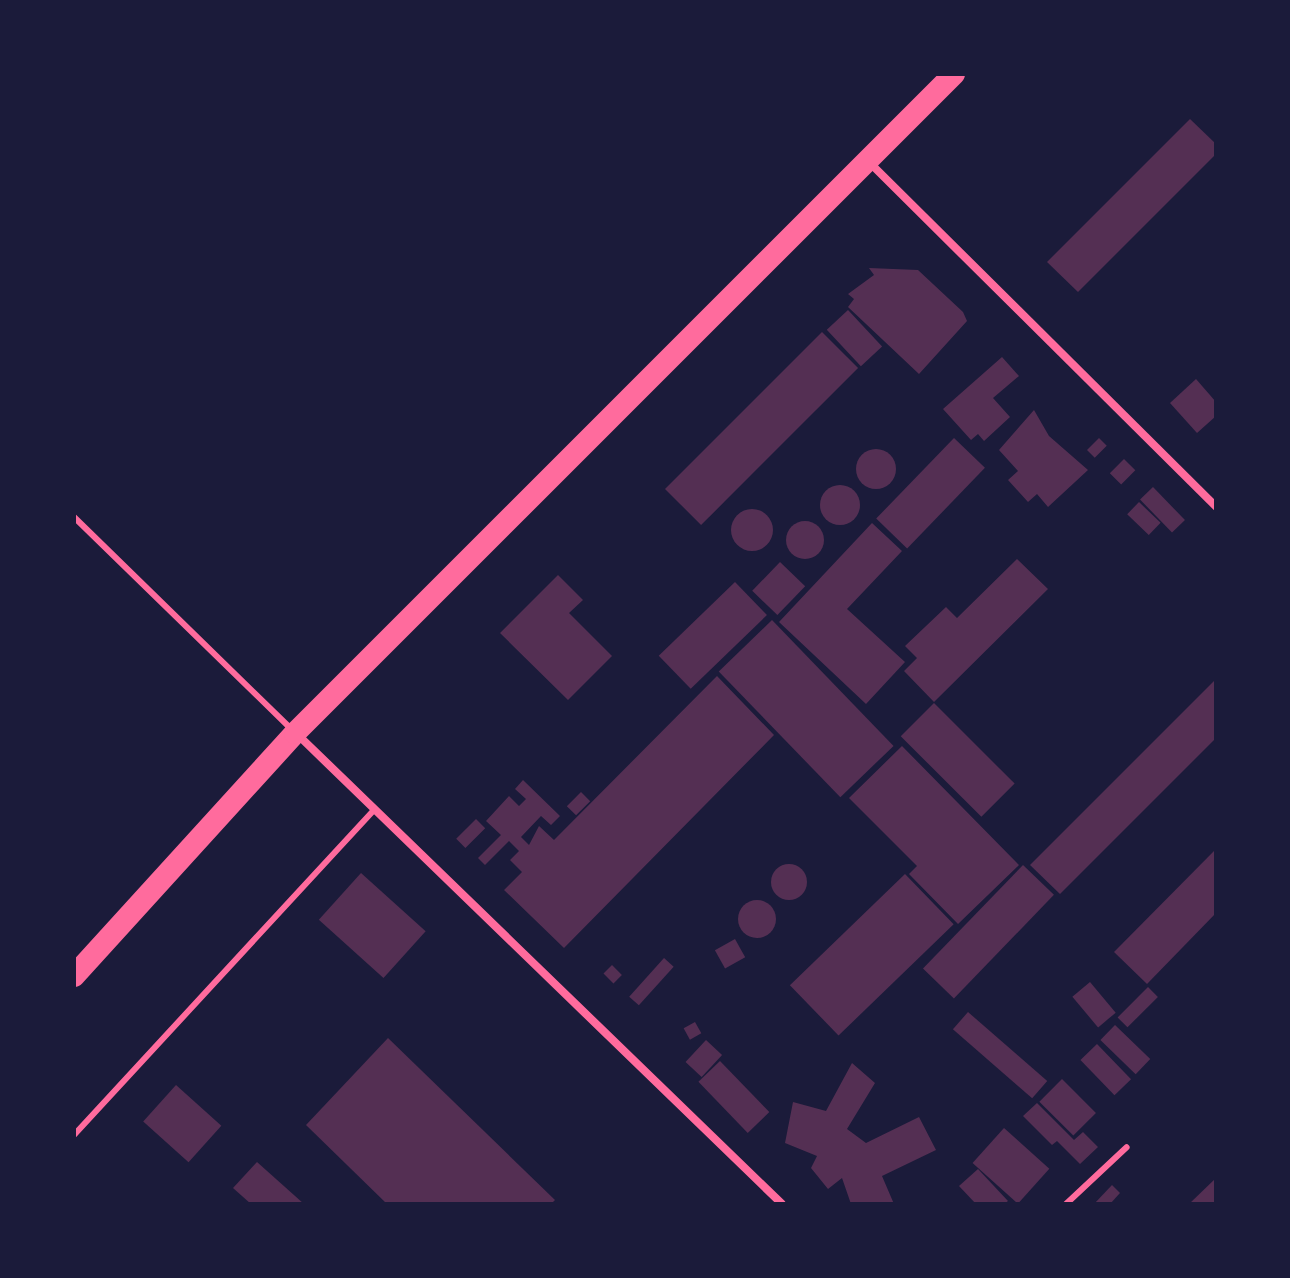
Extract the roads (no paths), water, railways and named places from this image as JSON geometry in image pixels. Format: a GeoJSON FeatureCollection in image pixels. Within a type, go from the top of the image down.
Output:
{"type":"FeatureCollection","features":[{"type":"Feature","properties":{"kind":"highway"},"geometry":{"type":"LineString","coordinates":[[74,976],[295,733],[954,74]]}},
{"type":"Feature","properties":{"kind":"street"},"geometry":{"type":"LineString","coordinates":[[868,161],[1216,507]]}},
{"type":"Feature","properties":{"kind":"street"},"geometry":{"type":"LineString","coordinates":[[295,733],[782,1204]]}},
{"type":"Feature","properties":{"kind":"lane"},"geometry":{"type":"LineString","coordinates":[[74,517],[295,733]]}},
{"type":"Feature","properties":{"kind":"lane"},"geometry":{"type":"LineString","coordinates":[[74,1135],[374,810]]}},
{"type":"Feature","properties":{"kind":"lane"},"geometry":{"type":"LineString","coordinates":[[1066,1204],[1127,1147]]}}]}
